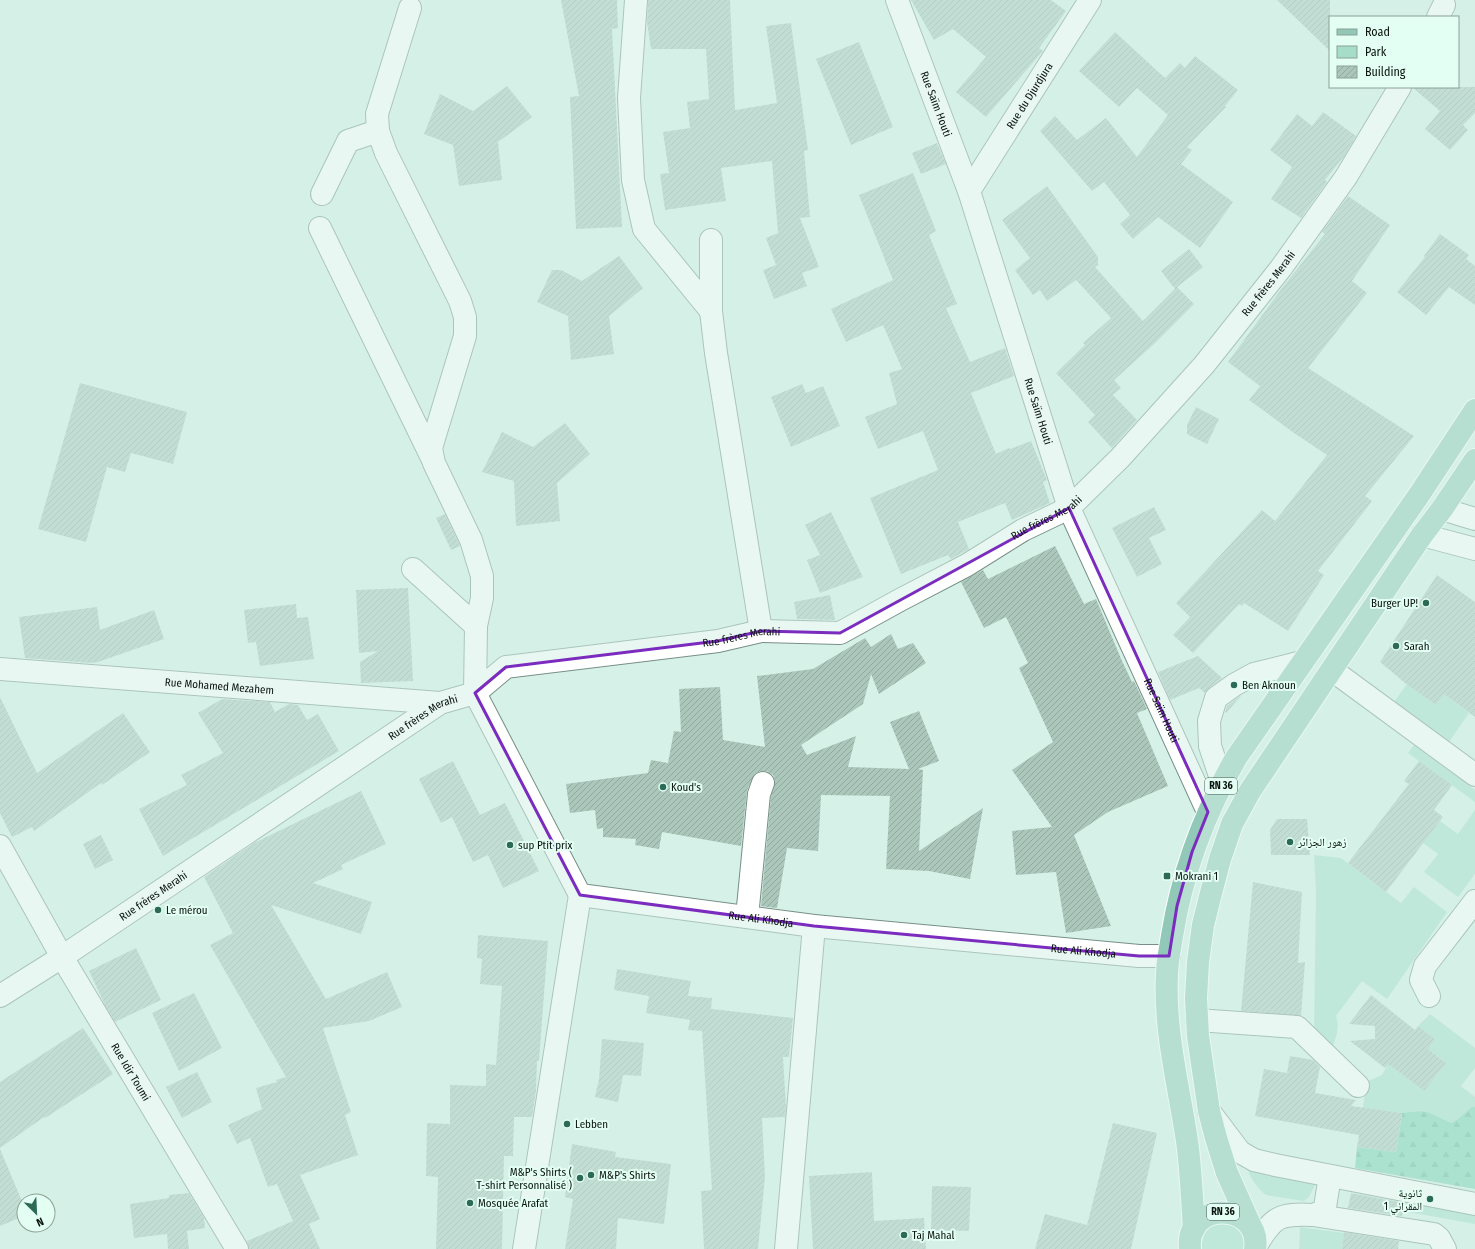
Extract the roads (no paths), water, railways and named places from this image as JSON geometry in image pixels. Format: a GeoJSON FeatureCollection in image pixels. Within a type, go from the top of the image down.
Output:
{"type":"FeatureCollection","features":[{"type":"Feature","properties":{"kind":"main road","name":"RN 36"},"geometry":{"type":"LineString","coordinates":[[1190,1241],[1190,1162],[1167,1010],[1167,976],[1177,906],[1192,852],[1222,782],[1236,758],[1419,495],[1475,410]]}},
{"type":"Feature","properties":{"kind":"main road","name":"RN 36"},"geometry":{"type":"LineString","coordinates":[[1254,1241],[1227,1173],[1216,1138],[1209,1111],[1198,1036],[1196,998],[1198,962],[1203,925],[1220,859],[1232,824],[1250,791],[1422,535],[1442,509],[1475,460]]}},
{"type":"Feature","properties":{"kind":"main road","name":"RN 36"},"geometry":{"type":"LineString","coordinates":[[1190,1241],[1200,1221],[1216,1212],[1226,1212],[1244,1220],[1254,1241]]}},
{"type":"Feature","properties":{"kind":"street"},"geometry":{"type":"LineString","coordinates":[[636,0],[629,98],[633,180],[644,229],[711,311]]}},
{"type":"Feature","properties":{"kind":"street","name":"Rue Saïm Houti"},"geometry":{"type":"LineString","coordinates":[[897,0],[969,191],[1069,508],[1208,812]]}},
{"type":"Feature","properties":{"kind":"street","name":"Rue du Djurdjura"},"geometry":{"type":"LineString","coordinates":[[969,191],[1090,0]]}},
{"type":"Feature","properties":{"kind":"street"},"geometry":{"type":"LineString","coordinates":[[410,8],[377,114],[378,131],[386,153],[460,301],[465,317],[465,336],[431,448],[434,463]]}},
{"type":"Feature","properties":{"kind":"street","name":"Rue frères Merahi"},"geometry":{"type":"LineString","coordinates":[[62,957],[440,703],[475,693],[506,667],[718,641],[762,631],[840,633],[967,566],[1023,530],[1069,508],[1120,458],[1204,365],[1281,268],[1346,177],[1399,88]]}},
{"type":"Feature","properties":{"kind":"street"},"geometry":{"type":"LineString","coordinates":[[322,194],[348,141],[378,131]]}},
{"type":"Feature","properties":{"kind":"street"},"geometry":{"type":"LineString","coordinates":[[320,228],[471,540],[482,576],[482,598],[476,626],[475,693],[580,895],[524,1249]]}},
{"type":"Feature","properties":{"kind":"street"},"geometry":{"type":"LineString","coordinates":[[711,240],[711,311],[717,360],[762,631]]}},
{"type":"Feature","properties":{"kind":"street"},"geometry":{"type":"LineString","coordinates":[[1442,509],[1475,519]]}},
{"type":"Feature","properties":{"kind":"street"},"geometry":{"type":"LineString","coordinates":[[1422,535],[1475,549]]}},
{"type":"Feature","properties":{"kind":"street"},"geometry":{"type":"LineString","coordinates":[[414,569],[476,626]]}},
{"type":"Feature","properties":{"kind":"street"},"geometry":{"type":"LineString","coordinates":[[1222,782],[1210,746],[1209,721],[1216,698],[1234,685],[1254,674],[1302,662]]}},
{"type":"Feature","properties":{"kind":"street","name":"Rue Mohamed Mezahem"},"geometry":{"type":"LineString","coordinates":[[0,669],[440,703]]}},
{"type":"Feature","properties":{"kind":"street"},"geometry":{"type":"LineString","coordinates":[[1332,670],[1475,775]]}},
{"type":"Feature","properties":{"kind":"street"},"geometry":{"type":"LineString","coordinates":[[747,917],[758,794],[763,783]]}},
{"type":"Feature","properties":{"kind":"street"},"geometry":{"type":"LineString","coordinates":[[0,846],[62,957],[0,996]]}},
{"type":"Feature","properties":{"kind":"street","name":"Rue Ali Khodja"},"geometry":{"type":"LineString","coordinates":[[580,895],[814,926],[1139,956],[1169,956]]}},
{"type":"Feature","properties":{"kind":"street"},"geometry":{"type":"LineString","coordinates":[[1429,996],[1421,980],[1425,966],[1475,900]]}},
{"type":"Feature","properties":{"kind":"street"},"geometry":{"type":"LineString","coordinates":[[786,1249],[814,926]]}},
{"type":"Feature","properties":{"kind":"street","name":"Rue Idir Toumi"},"geometry":{"type":"LineString","coordinates":[[62,957],[237,1249]]}},
{"type":"Feature","properties":{"kind":"street"},"geometry":{"type":"LineString","coordinates":[[1197,1020],[1297,1027],[1358,1086]]}},
{"type":"Feature","properties":{"kind":"street"},"geometry":{"type":"LineString","coordinates":[[1209,1111],[1240,1152],[1254,1160],[1475,1204]]}},
{"type":"Feature","properties":{"kind":"street"},"geometry":{"type":"LineString","coordinates":[[1314,1215],[1322,1212],[1325,1206],[1330,1176]]}},
{"type":"Feature","properties":{"kind":"street"},"geometry":{"type":"LineString","coordinates":[[1254,1241],[1263,1234],[1272,1223],[1285,1216],[1295,1214],[1314,1215],[1434,1234],[1439,1238],[1445,1249]]}},
{"type":"Feature","properties":{"kind":"place","name":"Burger UP!"},"geometry":{"type":"Point","coordinates":[1426,603]}},
{"type":"Feature","properties":{"kind":"place","name":"Sarah"},"geometry":{"type":"Point","coordinates":[1396,646]}},
{"type":"Feature","properties":{"kind":"place","name":"Ben Aknoun"},"geometry":{"type":"Point","coordinates":[1234,685]}},
{"type":"Feature","properties":{"kind":"place","name":"Koud's"},"geometry":{"type":"Point","coordinates":[663,787]}},
{"type":"Feature","properties":{"kind":"place","name":"زهور الجزائر"},"geometry":{"type":"Point","coordinates":[1290,842]}},
{"type":"Feature","properties":{"kind":"place","name":"sup Ptit prix"},"geometry":{"type":"Point","coordinates":[510,845]}},
{"type":"Feature","properties":{"kind":"place","name":"Mokrani 1"},"geometry":{"type":"Point","coordinates":[1167,876]}},
{"type":"Feature","properties":{"kind":"place","name":"Le mérou"},"geometry":{"type":"Point","coordinates":[158,910]}},
{"type":"Feature","properties":{"kind":"place","name":"Lebben"},"geometry":{"type":"Point","coordinates":[567,1124]}},
{"type":"Feature","properties":{"kind":"place","name":"M&P's Shirts"},"geometry":{"type":"Point","coordinates":[591,1175]}},
{"type":"Feature","properties":{"kind":"place","name":"M&P's Shirts ( T-shirt Personnalisé )"},"geometry":{"type":"Point","coordinates":[580,1178]}},
{"type":"Feature","properties":{"kind":"place","name":"ثانوية المقراني 1"},"geometry":{"type":"Point","coordinates":[1430,1199]}},
{"type":"Feature","properties":{"kind":"place","name":"Mosquée Arafat"},"geometry":{"type":"Point","coordinates":[470,1203]}},
{"type":"Feature","properties":{"kind":"place","name":"Taj Mahal"},"geometry":{"type":"Point","coordinates":[904,1235]}}]}
